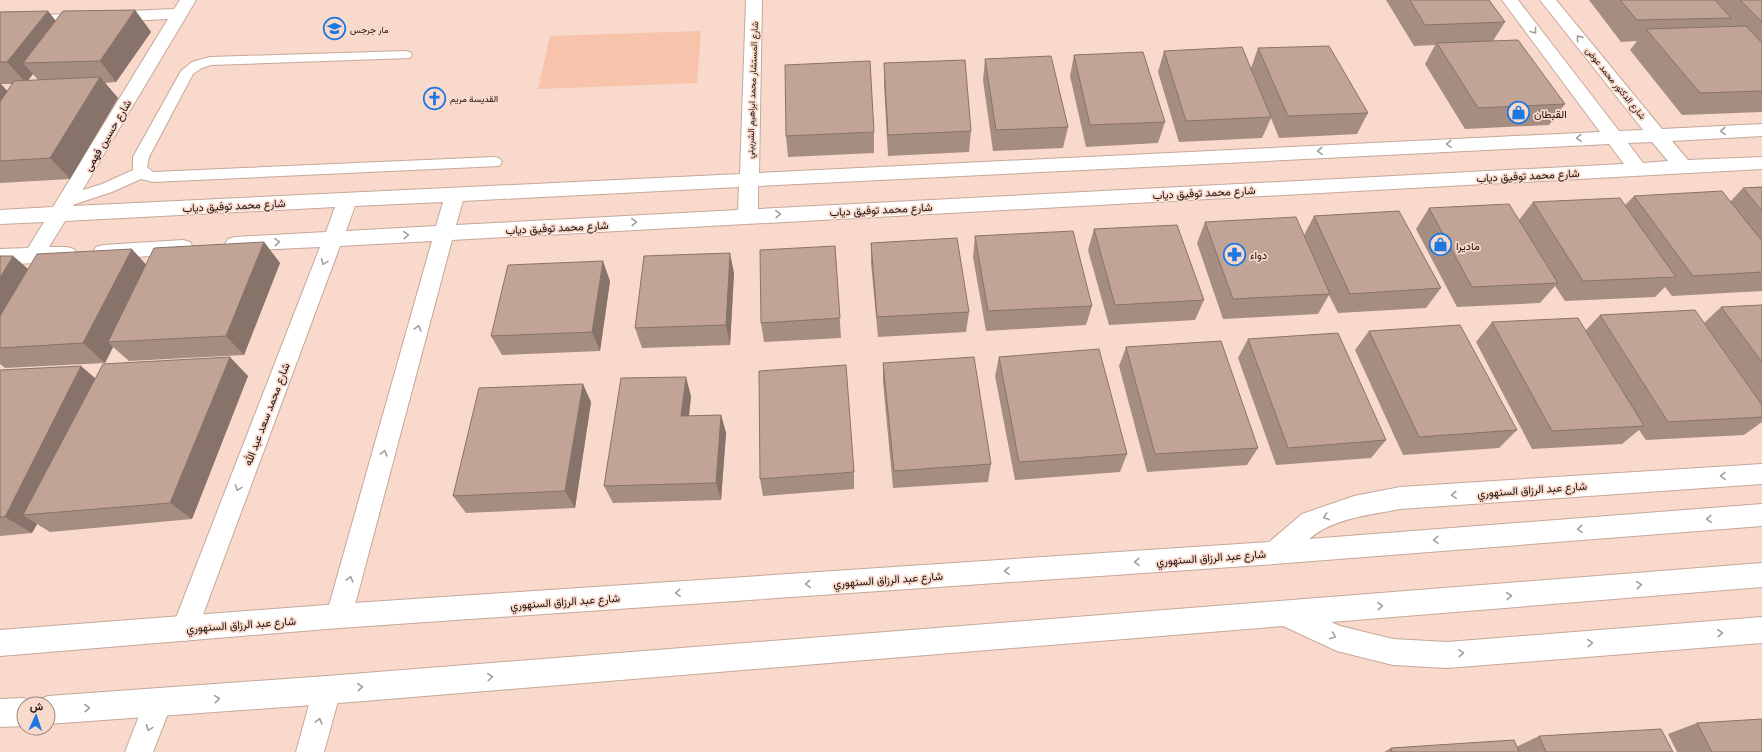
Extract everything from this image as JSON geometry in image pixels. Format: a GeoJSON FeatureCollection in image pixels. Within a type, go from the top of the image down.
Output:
{"type":"FeatureCollection","features":[{"type":"Feature","properties":{"kind":"street","name":"شارع المستشار محمد ابراهيم الشربيني"},"geometry":{"type":"LineString","coordinates":[[748,216],[754,0]]}},
{"type":"Feature","properties":{"kind":"street"},"geometry":{"type":"LineString","coordinates":[[1510,0],[1638,169]]}},
{"type":"Feature","properties":{"kind":"street","name":"شارع الدكتور محمد عوض"},"geometry":{"type":"LineString","coordinates":[[1548,0],[1683,167]]}},
{"type":"Feature","properties":{"kind":"street","name":"شارع حسين فهمى"},"geometry":{"type":"LineString","coordinates":[[0,22],[184,7]]}},
{"type":"Feature","properties":{"kind":"street","name":"شارع حسين فهمى"},"geometry":{"type":"LineString","coordinates":[[34,255],[184,7]]}},
{"type":"Feature","properties":{"kind":"street","name":"شارع محمد توفيق دياب"},"geometry":{"type":"LineString","coordinates":[[0,216],[63,207],[348,199],[1613,136],[1762,130]]}},
{"type":"Feature","properties":{"kind":"street","name":"شارع محمد توفيق دياب"},"geometry":{"type":"LineString","coordinates":[[0,257],[1762,163]]}},
{"type":"Feature","properties":{"kind":"street"},"geometry":{"type":"LineString","coordinates":[[339,616],[455,194]]}},
{"type":"Feature","properties":{"kind":"street","name":"شارع محمد سعد عبد الله"},"geometry":{"type":"LineString","coordinates":[[185,628],[348,199]]}},
{"type":"Feature","properties":{"kind":"street","name":"شارع عبد الرزاق السنهوري"},"geometry":{"type":"LineString","coordinates":[[0,643],[339,616],[1274,552],[1311,522],[1354,507],[1400,498],[1762,474]]}},
{"type":"Feature","properties":{"kind":"street"},"geometry":{"type":"LineString","coordinates":[[1274,552],[1762,515]]}},
{"type":"Feature","properties":{"kind":"street"},"geometry":{"type":"LineString","coordinates":[[56,709],[327,690],[1762,575]]}},
{"type":"Feature","properties":{"kind":"street"},"geometry":{"type":"LineString","coordinates":[[1285,614],[1337,638],[1393,652],[1432,654],[1762,630]]}},
{"type":"Feature","properties":{"kind":"street"},"geometry":{"type":"LineString","coordinates":[[310,752],[327,690]]}},
{"type":"Feature","properties":{"kind":"street"},"geometry":{"type":"LineString","coordinates":[[139,752],[158,703]]}},
{"type":"Feature","properties":{"kind":"street"},"geometry":{"type":"LineString","coordinates":[[0,713],[16,712]]}},
{"type":"Feature","properties":{"kind":"lane"},"geometry":{"type":"LineString","coordinates":[[405,55],[210,61],[196,65],[188,71],[141,157],[139,163],[142,172],[153,177],[494,162]]}},
{"type":"Feature","properties":{"kind":"lane"},"geometry":{"type":"LineString","coordinates":[[63,207],[142,172]]}},
{"type":"Feature","properties":{"kind":"shaded area"},"geometry":{"type":"Polygon","coordinates":[[[701,31],[697,83],[538,89],[550,36],[701,31]]]}},
{"type":"Feature","properties":{"kind":"building"},"geometry":{"type":"Polygon","coordinates":[[[1410,0],[1489,0],[1505,22],[1425,25],[1410,0]]]}},
{"type":"Feature","properties":{"kind":"building"},"geometry":{"type":"Polygon","coordinates":[[[1620,0],[1715,0],[1731,18],[1637,20],[1620,0]]]}},
{"type":"Feature","properties":{"kind":"building"},"geometry":{"type":"Polygon","coordinates":[[[1740,0],[1762,0],[1762,22],[1740,0]]]}},
{"type":"Feature","properties":{"kind":"building"},"geometry":{"type":"Polygon","coordinates":[[[135,10],[100,61],[23,63],[63,11],[135,10]]]}},
{"type":"Feature","properties":{"kind":"building"},"geometry":{"type":"Polygon","coordinates":[[[48,11],[7,62],[0,62],[0,12],[48,11]]]}},
{"type":"Feature","properties":{"kind":"building"},"geometry":{"type":"Polygon","coordinates":[[[1746,26],[1762,43],[1762,91],[1700,93],[1646,29],[1746,26]]]}},
{"type":"Feature","properties":{"kind":"building"},"geometry":{"type":"Polygon","coordinates":[[[1518,40],[1565,104],[1478,108],[1437,43],[1518,40]]]}},
{"type":"Feature","properties":{"kind":"building"},"geometry":{"type":"Polygon","coordinates":[[[1329,46],[1368,113],[1288,116],[1258,48],[1329,46]]]}},
{"type":"Feature","properties":{"kind":"building"},"geometry":{"type":"Polygon","coordinates":[[[1242,47],[1271,117],[1186,121],[1164,51],[1242,47]]]}},
{"type":"Feature","properties":{"kind":"building"},"geometry":{"type":"Polygon","coordinates":[[[1143,52],[1165,122],[1090,125],[1074,55],[1143,52]]]}},
{"type":"Feature","properties":{"kind":"building"},"geometry":{"type":"Polygon","coordinates":[[[1051,56],[1068,127],[996,130],[985,59],[1051,56]]]}},
{"type":"Feature","properties":{"kind":"building"},"geometry":{"type":"Polygon","coordinates":[[[965,60],[971,131],[888,135],[884,63],[965,60]]]}},
{"type":"Feature","properties":{"kind":"building"},"geometry":{"type":"Polygon","coordinates":[[[870,61],[874,132],[786,136],[785,65],[870,61]]]}},
{"type":"Feature","properties":{"kind":"building"},"geometry":{"type":"Polygon","coordinates":[[[100,77],[50,158],[0,161],[0,102],[14,81],[100,77]]]}},
{"type":"Feature","properties":{"kind":"building"},"geometry":{"type":"Polygon","coordinates":[[[1762,187],[1762,211],[1743,188],[1762,187]]]}},
{"type":"Feature","properties":{"kind":"building"},"geometry":{"type":"Polygon","coordinates":[[[1722,191],[1762,241],[1762,272],[1693,276],[1634,196],[1722,191]]]}},
{"type":"Feature","properties":{"kind":"building"},"geometry":{"type":"Polygon","coordinates":[[[1620,198],[1676,277],[1583,281],[1533,202],[1620,198]]]}},
{"type":"Feature","properties":{"kind":"building"},"geometry":{"type":"Polygon","coordinates":[[[1509,204],[1558,283],[1472,287],[1429,208],[1509,204]]]}},
{"type":"Feature","properties":{"kind":"building"},"geometry":{"type":"Polygon","coordinates":[[[1399,211],[1441,288],[1350,294],[1314,216],[1399,211]]]}},
{"type":"Feature","properties":{"kind":"building"},"geometry":{"type":"Polygon","coordinates":[[[1296,217],[1330,294],[1233,299],[1205,222],[1296,217]]]}},
{"type":"Feature","properties":{"kind":"building"},"geometry":{"type":"Polygon","coordinates":[[[1177,225],[1204,300],[1115,305],[1094,229],[1177,225]]]}},
{"type":"Feature","properties":{"kind":"building"},"geometry":{"type":"Polygon","coordinates":[[[1073,231],[1092,306],[988,311],[975,236],[1073,231]]]}},
{"type":"Feature","properties":{"kind":"building"},"geometry":{"type":"Polygon","coordinates":[[[957,238],[969,312],[877,317],[871,243],[957,238]]]}},
{"type":"Feature","properties":{"kind":"building"},"geometry":{"type":"Polygon","coordinates":[[[264,242],[226,336],[108,342],[154,248],[264,242]]]}},
{"type":"Feature","properties":{"kind":"building"},"geometry":{"type":"Polygon","coordinates":[[[835,246],[840,318],[761,323],[760,250],[835,246]]]}},
{"type":"Feature","properties":{"kind":"building"},"geometry":{"type":"Polygon","coordinates":[[[132,249],[83,343],[0,348],[0,316],[37,254],[132,249]]]}},
{"type":"Feature","properties":{"kind":"building"},"geometry":{"type":"Polygon","coordinates":[[[730,253],[726,325],[635,328],[644,256],[730,253]]]}},
{"type":"Feature","properties":{"kind":"building"},"geometry":{"type":"Polygon","coordinates":[[[0,256],[13,256],[0,278],[0,256]]]}},
{"type":"Feature","properties":{"kind":"building"},"geometry":{"type":"Polygon","coordinates":[[[603,261],[592,332],[491,336],[508,265],[603,261]]]}},
{"type":"Feature","properties":{"kind":"building"},"geometry":{"type":"Polygon","coordinates":[[[1762,305],[1762,362],[1721,307],[1762,305]]]}},
{"type":"Feature","properties":{"kind":"building"},"geometry":{"type":"Polygon","coordinates":[[[1695,310],[1762,405],[1762,417],[1668,422],[1600,315],[1695,310]]]}},
{"type":"Feature","properties":{"kind":"building"},"geometry":{"type":"Polygon","coordinates":[[[1578,318],[1644,426],[1552,431],[1492,322],[1578,318]]]}},
{"type":"Feature","properties":{"kind":"building"},"geometry":{"type":"Polygon","coordinates":[[[1460,325],[1517,430],[1419,437],[1369,331],[1460,325]]]}},
{"type":"Feature","properties":{"kind":"building"},"geometry":{"type":"Polygon","coordinates":[[[1338,333],[1386,440],[1288,448],[1248,339],[1338,333]]]}},
{"type":"Feature","properties":{"kind":"building"},"geometry":{"type":"Polygon","coordinates":[[[1221,341],[1258,448],[1155,454],[1126,347],[1221,341]]]}},
{"type":"Feature","properties":{"kind":"building"},"geometry":{"type":"Polygon","coordinates":[[[1099,349],[1127,454],[1019,462],[999,357],[1099,349]]]}},
{"type":"Feature","properties":{"kind":"building"},"geometry":{"type":"Polygon","coordinates":[[[230,357],[170,503],[23,515],[103,364],[230,357]]]}},
{"type":"Feature","properties":{"kind":"building"},"geometry":{"type":"Polygon","coordinates":[[[974,357],[991,464],[894,471],[883,363],[974,357]]]}},
{"type":"Feature","properties":{"kind":"building"},"geometry":{"type":"Polygon","coordinates":[[[846,365],[854,472],[760,479],[759,371],[846,365]]]}},
{"type":"Feature","properties":{"kind":"building"},"geometry":{"type":"Polygon","coordinates":[[[81,366],[5,517],[0,517],[0,370],[81,366]]]}},
{"type":"Feature","properties":{"kind":"building"},"geometry":{"type":"Polygon","coordinates":[[[686,377],[681,416],[721,415],[716,483],[604,486],[621,378],[686,377]]]}},
{"type":"Feature","properties":{"kind":"building"},"geometry":{"type":"Polygon","coordinates":[[[583,384],[565,491],[453,496],[479,388],[583,384]]]}},
{"type":"Feature","properties":{"kind":"building"},"geometry":{"type":"Polygon","coordinates":[[[1762,719],[1762,752],[1712,752],[1697,723],[1762,719]]]}},
{"type":"Feature","properties":{"kind":"building"},"geometry":{"type":"Polygon","coordinates":[[[1661,729],[1673,752],[1546,752],[1539,736],[1661,729]]]}},
{"type":"Feature","properties":{"kind":"building"},"geometry":{"type":"Polygon","coordinates":[[[1514,740],[1519,752],[1392,752],[1391,748],[1514,740]]]}},
{"type":"Feature","properties":{"kind":"place","name":"مار جرجس"},"geometry":{"type":"Point","coordinates":[335,29]}},
{"type":"Feature","properties":{"kind":"place","name":"القديسة مريم"},"geometry":{"type":"Point","coordinates":[434,98]}},
{"type":"Feature","properties":{"kind":"place","name":"القبطان"},"geometry":{"type":"Point","coordinates":[1518,113]}},
{"type":"Feature","properties":{"kind":"place","name":"ماديرا"},"geometry":{"type":"Point","coordinates":[1440,245]}},
{"type":"Feature","properties":{"kind":"place","name":"دواء"},"geometry":{"type":"Point","coordinates":[1235,254]}}]}
